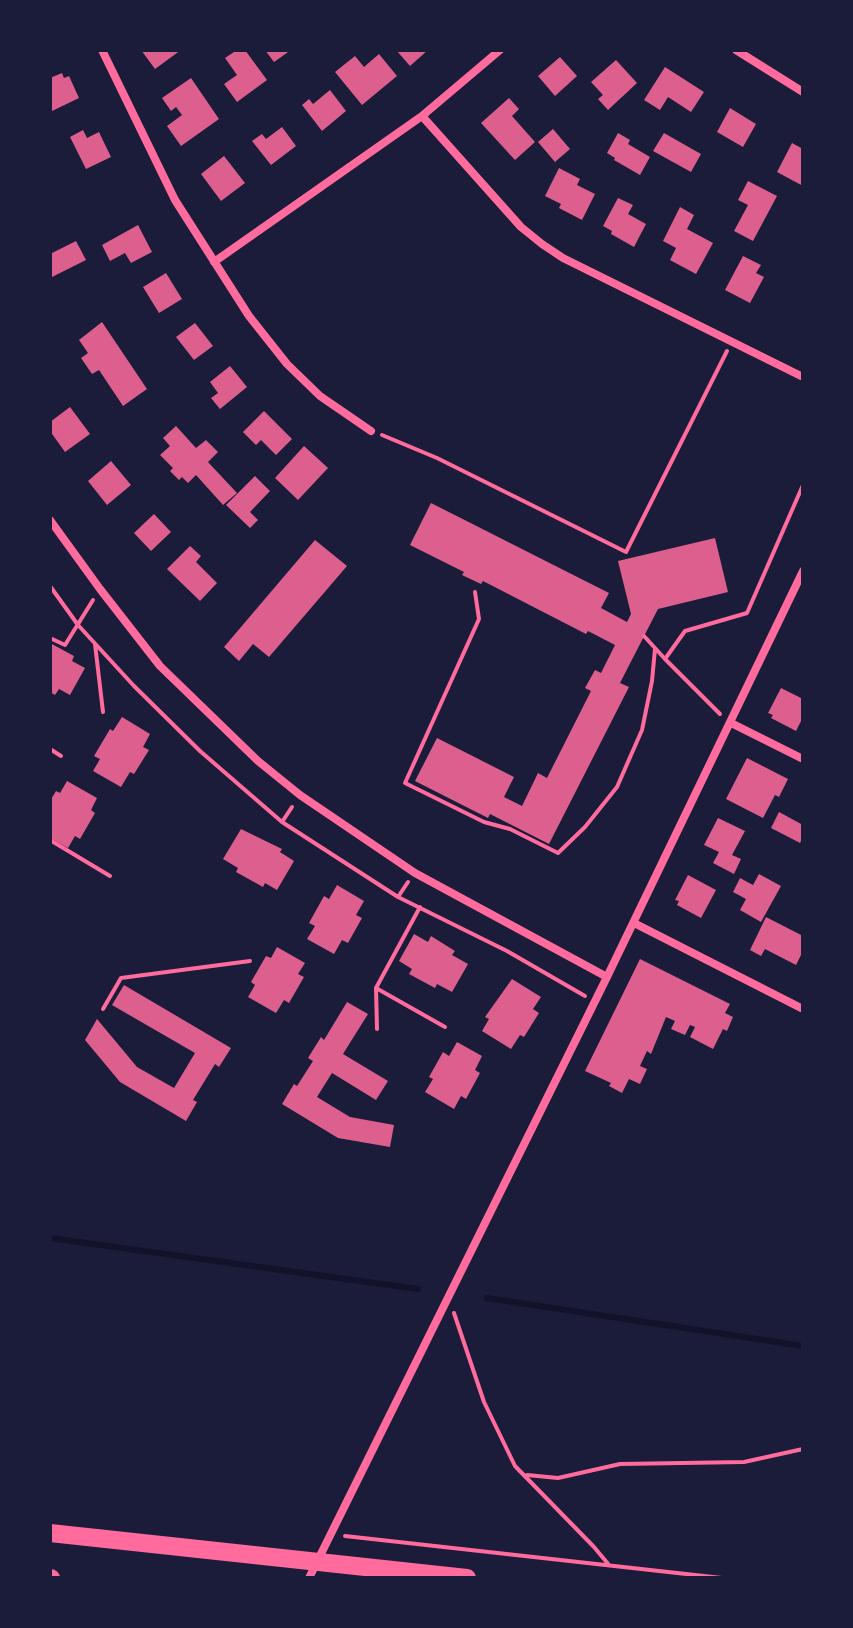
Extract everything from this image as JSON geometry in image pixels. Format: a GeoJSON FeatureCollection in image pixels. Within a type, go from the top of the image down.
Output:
{"type":"FeatureCollection","features":[{"type":"Feature","properties":{"kind":"main road"},"geometry":{"type":"LineString","coordinates":[[50,1533],[313,1569],[467,1578]]}},
{"type":"Feature","properties":{"kind":"street"},"geometry":{"type":"LineString","coordinates":[[102,50],[175,200],[249,316],[287,364],[320,396],[371,431]]}},
{"type":"Feature","properties":{"kind":"street"},"geometry":{"type":"LineString","coordinates":[[214,262],[422,116],[500,50]]}},
{"type":"Feature","properties":{"kind":"street"},"geometry":{"type":"LineString","coordinates":[[736,50],[803,92]]}},
{"type":"Feature","properties":{"kind":"street"},"geometry":{"type":"LineString","coordinates":[[422,116],[521,227],[542,244],[563,258],[803,377]]}},
{"type":"Feature","properties":{"kind":"street"},"geometry":{"type":"LineString","coordinates":[[50,520],[160,666],[258,761],[300,795],[415,873],[607,977]]}},
{"type":"Feature","properties":{"kind":"street"},"geometry":{"type":"LineString","coordinates":[[313,1569],[798,591],[803,571]]}},
{"type":"Feature","properties":{"kind":"street"},"geometry":{"type":"LineString","coordinates":[[731,723],[803,759]]}},
{"type":"Feature","properties":{"kind":"street"},"geometry":{"type":"LineString","coordinates":[[634,923],[803,1009]]}},
{"type":"Feature","properties":{"kind":"path"},"geometry":{"type":"LineString","coordinates":[[371,431],[437,458],[626,552],[722,361]]}},
{"type":"Feature","properties":{"kind":"path"},"geometry":{"type":"LineString","coordinates":[[665,659],[685,631],[747,613],[803,485]]}},
{"type":"Feature","properties":{"kind":"path"},"geometry":{"type":"LineString","coordinates":[[50,638],[65,645],[100,589]]}},
{"type":"Feature","properties":{"kind":"path"},"geometry":{"type":"LineString","coordinates":[[475,592],[479,619],[405,783],[484,822],[510,829],[558,853],[585,827],[617,787],[642,730],[655,649]]}},
{"type":"Feature","properties":{"kind":"path"},"geometry":{"type":"LineString","coordinates":[[644,636],[720,714]]}},
{"type":"Feature","properties":{"kind":"path"},"geometry":{"type":"LineString","coordinates":[[94,642],[103,712]]}},
{"type":"Feature","properties":{"kind":"path"},"geometry":{"type":"LineString","coordinates":[[50,749],[61,756]]}},
{"type":"Feature","properties":{"kind":"path"},"geometry":{"type":"LineString","coordinates":[[50,840],[110,876]]}},
{"type":"Feature","properties":{"kind":"path"},"geometry":{"type":"LineString","coordinates":[[377,1029],[376,988],[420,907]]}},
{"type":"Feature","properties":{"kind":"path"},"geometry":{"type":"LineString","coordinates":[[103,1009],[121,978],[250,961]]}},
{"type":"Feature","properties":{"kind":"path"},"geometry":{"type":"LineString","coordinates":[[376,988],[445,1027]]}},
{"type":"Feature","properties":{"kind":"path"},"geometry":{"type":"LineString","coordinates":[[448,1298],[484,1402],[515,1466],[609,1565]]}},
{"type":"Feature","properties":{"kind":"path"},"geometry":{"type":"LineString","coordinates":[[524,1475],[558,1478],[620,1464],[744,1462],[803,1449]]}},
{"type":"Feature","properties":{"kind":"path"},"geometry":{"type":"LineString","coordinates":[[330,1535],[722,1578]]}},
{"type":"Feature","properties":{"kind":"building"},"geometry":{"type":"Polygon","coordinates":[[[141,50],[181,50],[155,69],[141,50]]]}},
{"type":"Feature","properties":{"kind":"building"},"geometry":{"type":"Polygon","coordinates":[[[237,50],[245,50],[267,80],[237,102],[224,84],[237,75],[225,58],[237,50]]]}},
{"type":"Feature","properties":{"kind":"building"},"geometry":{"type":"Polygon","coordinates":[[[265,50],[291,50],[274,62],[265,50]]]}},
{"type":"Feature","properties":{"kind":"building"},"geometry":{"type":"Polygon","coordinates":[[[396,50],[428,50],[410,66],[396,50]]]}},
{"type":"Feature","properties":{"kind":"building"},"geometry":{"type":"Polygon","coordinates":[[[379,54],[397,76],[362,105],[335,72],[355,56],[364,67],[379,54]]]}},
{"type":"Feature","properties":{"kind":"building"},"geometry":{"type":"Polygon","coordinates":[[[560,57],[577,76],[555,96],[538,76],[560,57]]]}},
{"type":"Feature","properties":{"kind":"building"},"geometry":{"type":"Polygon","coordinates":[[[616,60],[637,83],[608,110],[598,99],[603,95],[591,82],[616,60]]]}},
{"type":"Feature","properties":{"kind":"building"},"geometry":{"type":"Polygon","coordinates":[[[665,67],[704,92],[691,112],[668,97],[660,110],[644,100],[665,67]]]}},
{"type":"Feature","properties":{"kind":"building"},"geometry":{"type":"Polygon","coordinates":[[[62,73],[64,78],[69,76],[79,98],[50,112],[50,78],[62,73]]]}},
{"type":"Feature","properties":{"kind":"building"},"geometry":{"type":"Polygon","coordinates":[[[191,78],[219,119],[181,146],[167,126],[182,115],[176,107],[171,111],[162,98],[191,78]]]}},
{"type":"Feature","properties":{"kind":"building"},"geometry":{"type":"Polygon","coordinates":[[[330,90],[346,111],[322,131],[302,105],[309,99],[313,104],[330,90]]]}},
{"type":"Feature","properties":{"kind":"building"},"geometry":{"type":"Polygon","coordinates":[[[509,98],[519,109],[512,116],[535,142],[515,160],[481,123],[509,98]]]}},
{"type":"Feature","properties":{"kind":"building"},"geometry":{"type":"Polygon","coordinates":[[[730,108],[756,124],[743,147],[717,132],[730,108]]]}},
{"type":"Feature","properties":{"kind":"building"},"geometry":{"type":"Polygon","coordinates":[[[282,127],[296,146],[271,165],[252,141],[262,134],[266,139],[282,127]]]}},
{"type":"Feature","properties":{"kind":"building"},"geometry":{"type":"Polygon","coordinates":[[[553,129],[570,149],[555,162],[538,142],[553,129]]]}},
{"type":"Feature","properties":{"kind":"building"},"geometry":{"type":"Polygon","coordinates":[[[83,130],[87,138],[99,132],[111,157],[86,169],[70,137],[83,130]]]}},
{"type":"Feature","properties":{"kind":"building"},"geometry":{"type":"Polygon","coordinates":[[[618,133],[630,140],[628,144],[650,157],[640,175],[607,153],[618,133]]]}},
{"type":"Feature","properties":{"kind":"building"},"geometry":{"type":"Polygon","coordinates":[[[664,133],[701,154],[691,172],[653,151],[664,133]]]}},
{"type":"Feature","properties":{"kind":"building"},"geometry":{"type":"Polygon","coordinates":[[[792,143],[803,149],[803,186],[777,172],[792,143]]]}},
{"type":"Feature","properties":{"kind":"building"},"geometry":{"type":"Polygon","coordinates":[[[224,156],[245,183],[221,201],[201,174],[224,156]]]}},
{"type":"Feature","properties":{"kind":"building"},"geometry":{"type":"Polygon","coordinates":[[[559,168],[580,179],[577,185],[595,194],[582,220],[559,208],[561,204],[545,196],[559,168]]]}},
{"type":"Feature","properties":{"kind":"building"},"geometry":{"type":"Polygon","coordinates":[[[748,181],[777,196],[753,241],[734,231],[748,205],[738,200],[748,181]]]}},
{"type":"Feature","properties":{"kind":"building"},"geometry":{"type":"Polygon","coordinates":[[[618,198],[633,205],[628,214],[646,224],[634,247],[603,226],[618,198]]]}},
{"type":"Feature","properties":{"kind":"building"},"geometry":{"type":"Polygon","coordinates":[[[680,207],[694,215],[687,229],[713,243],[696,274],[670,260],[676,248],[663,241],[680,207]]]}},
{"type":"Feature","properties":{"kind":"building"},"geometry":{"type":"Polygon","coordinates":[[[138,225],[152,252],[131,263],[125,253],[110,261],[102,245],[138,225]]]}},
{"type":"Feature","properties":{"kind":"building"},"geometry":{"type":"Polygon","coordinates":[[[76,241],[86,260],[50,278],[50,254],[76,241]]]}},
{"type":"Feature","properties":{"kind":"building"},"geometry":{"type":"Polygon","coordinates":[[[743,256],[761,265],[756,273],[764,277],[750,303],[725,290],[743,256]]]}},
{"type":"Feature","properties":{"kind":"building"},"geometry":{"type":"Polygon","coordinates":[[[166,273],[182,299],[159,313],[143,287],[166,273]]]}},
{"type":"Feature","properties":{"kind":"building"},"geometry":{"type":"Polygon","coordinates":[[[102,322],[147,389],[123,406],[99,370],[92,374],[81,358],[88,353],[79,340],[102,322]]]}},
{"type":"Feature","properties":{"kind":"building"},"geometry":{"type":"Polygon","coordinates":[[[195,323],[213,346],[194,360],[176,337],[195,323]]]}},
{"type":"Feature","properties":{"kind":"building"},"geometry":{"type":"Polygon","coordinates":[[[230,366],[247,387],[220,409],[211,398],[218,393],[210,382],[230,366]]]}},
{"type":"Feature","properties":{"kind":"building"},"geometry":{"type":"Polygon","coordinates":[[[70,407],[90,434],[65,452],[50,431],[50,422],[70,407]]]}},
{"type":"Feature","properties":{"kind":"building"},"geometry":{"type":"Polygon","coordinates":[[[264,411],[292,439],[276,455],[261,440],[256,445],[243,432],[264,411]]]}},
{"type":"Feature","properties":{"kind":"building"},"geometry":{"type":"Polygon","coordinates":[[[176,426],[196,448],[206,440],[218,452],[208,462],[237,493],[223,505],[196,475],[188,483],[182,477],[179,480],[170,471],[173,468],[160,455],[170,446],[163,438],[176,426]]]}},
{"type":"Feature","properties":{"kind":"building"},"geometry":{"type":"Polygon","coordinates":[[[304,446],[328,468],[298,500],[275,478],[304,446]]]}},
{"type":"Feature","properties":{"kind":"building"},"geometry":{"type":"Polygon","coordinates":[[[111,461],[131,485],[107,505],[88,481],[111,461]]]}},
{"type":"Feature","properties":{"kind":"building"},"geometry":{"type":"Polygon","coordinates":[[[255,476],[270,491],[250,512],[258,520],[250,528],[226,505],[255,476]]]}},
{"type":"Feature","properties":{"kind":"building"},"geometry":{"type":"Polygon","coordinates":[[[431,503],[609,593],[601,608],[627,622],[631,614],[618,561],[715,538],[728,592],[658,609],[620,683],[629,687],[549,844],[490,814],[488,818],[415,781],[437,738],[514,777],[504,797],[522,806],[538,773],[547,778],[591,691],[585,688],[595,670],[601,673],[615,645],[588,631],[586,634],[483,581],[481,584],[462,575],[464,572],[410,545],[431,503]]]}},
{"type":"Feature","properties":{"kind":"building"},"geometry":{"type":"Polygon","coordinates":[[[154,514],[171,532],[151,551],[134,533],[154,514]]]}},
{"type":"Feature","properties":{"kind":"building"},"geometry":{"type":"Polygon","coordinates":[[[315,540],[347,566],[269,657],[253,644],[239,661],[224,647],[315,540]]]}},
{"type":"Feature","properties":{"kind":"building"},"geometry":{"type":"Polygon","coordinates":[[[190,546],[201,556],[196,562],[217,583],[200,601],[167,569],[190,546]]]}},
{"type":"Feature","properties":{"kind":"building"},"geometry":{"type":"Polygon","coordinates":[[[50,643],[74,656],[72,661],[85,668],[70,695],[59,689],[55,695],[50,692],[50,643]]]}},
{"type":"Feature","properties":{"kind":"building"},"geometry":{"type":"Polygon","coordinates":[[[781,688],[803,699],[803,717],[796,731],[771,718],[773,715],[768,713],[781,688]]]}},
{"type":"Feature","properties":{"kind":"building"},"geometry":{"type":"Polygon","coordinates":[[[122,717],[150,734],[143,747],[149,750],[134,774],[130,772],[121,787],[93,771],[100,759],[94,756],[110,729],[113,731],[122,717]]]}},
{"type":"Feature","properties":{"kind":"building"},"geometry":{"type":"Polygon","coordinates":[[[747,758],[788,779],[763,818],[726,799],[747,758]]]}},
{"type":"Feature","properties":{"kind":"building"},"geometry":{"type":"Polygon","coordinates":[[[67,781],[97,798],[91,810],[95,813],[80,839],[75,836],[68,848],[50,838],[50,801],[56,791],[60,793],[67,781]]]}},
{"type":"Feature","properties":{"kind":"building"},"geometry":{"type":"Polygon","coordinates":[[[779,812],[803,825],[800,843],[771,828],[779,812]]]}},
{"type":"Feature","properties":{"kind":"building"},"geometry":{"type":"Polygon","coordinates":[[[718,818],[745,831],[732,855],[741,859],[734,874],[713,863],[719,852],[704,845],[718,818]]]}},
{"type":"Feature","properties":{"kind":"building"},"geometry":{"type":"Polygon","coordinates":[[[241,829],[282,849],[280,852],[294,861],[277,890],[265,883],[263,887],[236,872],[238,868],[223,859],[241,829]]]}},
{"type":"Feature","properties":{"kind":"building"},"geometry":{"type":"Polygon","coordinates":[[[759,874],[781,886],[761,922],[740,910],[746,899],[733,892],[740,878],[753,885],[759,874]]]}},
{"type":"Feature","properties":{"kind":"building"},"geometry":{"type":"Polygon","coordinates":[[[688,875],[716,890],[701,918],[677,905],[679,901],[675,900],[688,875]]]}},
{"type":"Feature","properties":{"kind":"building"},"geometry":{"type":"Polygon","coordinates":[[[337,885],[364,901],[356,915],[362,918],[348,943],[342,940],[334,954],[307,939],[315,926],[309,923],[324,896],[329,899],[337,885]]]}},
{"type":"Feature","properties":{"kind":"building"},"geometry":{"type":"Polygon","coordinates":[[[766,917],[803,936],[803,951],[796,965],[765,949],[761,956],[750,950],[766,917]]]}},
{"type":"Feature","properties":{"kind":"building"},"geometry":{"type":"Polygon","coordinates":[[[414,934],[428,942],[431,936],[455,951],[452,955],[468,964],[452,992],[437,984],[435,988],[409,974],[412,969],[399,961],[414,934]]]}},
{"type":"Feature","properties":{"kind":"building"},"geometry":{"type":"Polygon","coordinates":[[[277,947],[305,963],[298,974],[304,977],[289,1003],[284,1000],[276,1013],[248,997],[255,985],[251,982],[266,956],[271,958],[277,947]]]}},
{"type":"Feature","properties":{"kind":"building"},"geometry":{"type":"Polygon","coordinates":[[[640,959],[730,1004],[725,1013],[733,1017],[713,1049],[690,1037],[695,1027],[690,1025],[685,1035],[671,1029],[675,1021],[666,1017],[651,1054],[647,1051],[640,1066],[647,1069],[640,1084],[629,1079],[622,1093],[609,1086],[611,1083],[585,1071],[640,959]]]}},
{"type":"Feature","properties":{"kind":"building"},"geometry":{"type":"Polygon","coordinates":[[[512,979],[541,997],[533,1009],[539,1013],[524,1037],[520,1035],[511,1049],[482,1031],[489,1019],[485,1017],[512,979]]]}},
{"type":"Feature","properties":{"kind":"building"},"geometry":{"type":"Polygon","coordinates":[[[124,985],[231,1048],[219,1067],[215,1064],[193,1100],[197,1102],[186,1121],[120,1082],[85,1040],[97,1019],[137,1067],[174,1088],[195,1053],[112,1005],[124,985]]]}},
{"type":"Feature","properties":{"kind":"building"},"geometry":{"type":"Polygon","coordinates":[[[347,1002],[368,1014],[343,1054],[388,1081],[376,1100],[332,1073],[317,1097],[350,1117],[394,1125],[390,1147],[338,1138],[282,1104],[313,1061],[308,1058],[321,1037],[324,1040],[347,1002]]]}},
{"type":"Feature","properties":{"kind":"building"},"geometry":{"type":"Polygon","coordinates":[[[457,1042],[482,1056],[475,1070],[480,1073],[466,1099],[461,1096],[454,1109],[425,1092],[433,1079],[429,1077],[443,1052],[449,1056],[457,1042]]]}},
{"type":"Feature","properties":{"kind":"waterway"},"geometry":{"type":"LineString","coordinates":[[50,1238],[418,1289]]}},
{"type":"Feature","properties":{"kind":"waterway"},"geometry":{"type":"LineString","coordinates":[[487,1298],[803,1346]]}}]}
